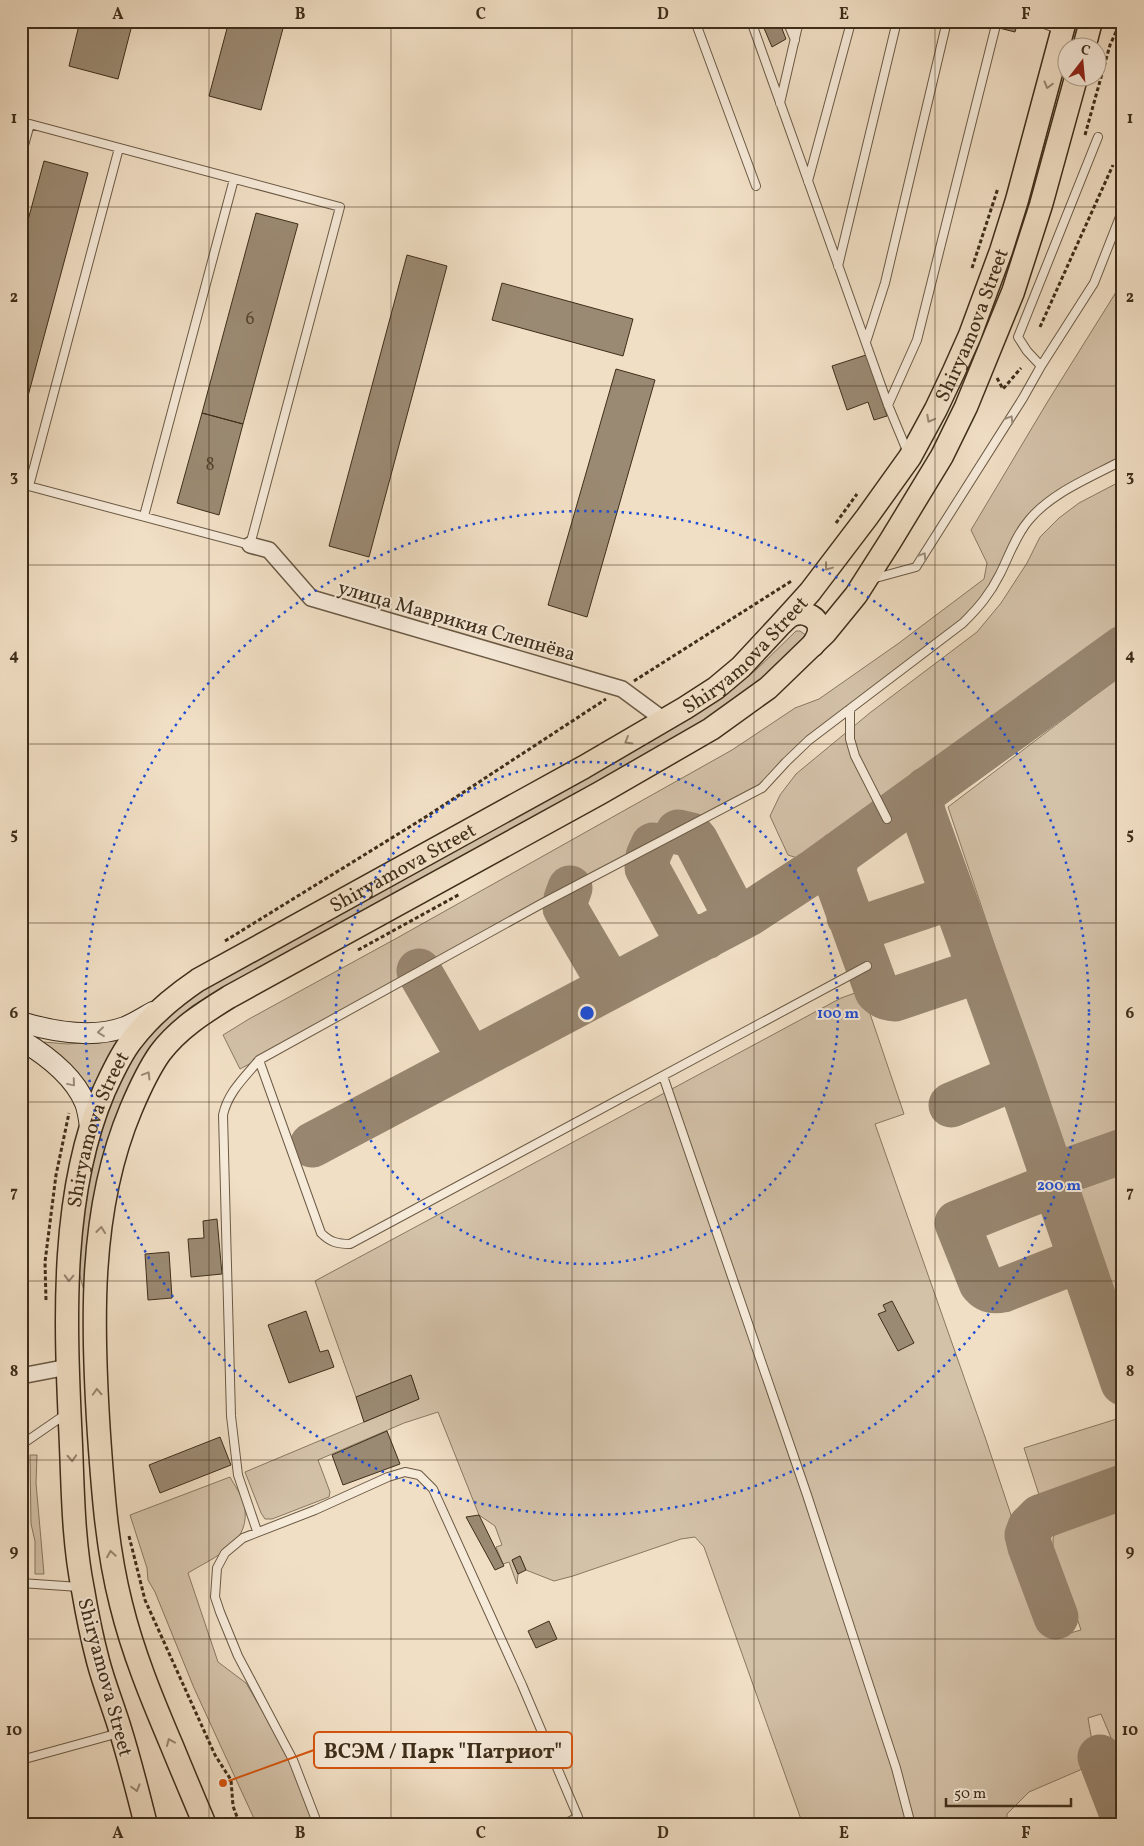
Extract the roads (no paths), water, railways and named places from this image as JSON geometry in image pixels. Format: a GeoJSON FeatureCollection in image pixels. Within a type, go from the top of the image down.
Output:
{"type":"FeatureCollection","features":[{"type":"Feature","properties":{"kind":"main road"},"geometry":{"type":"LineString","coordinates":[[1087,38],[1091,21]]}},
{"type":"Feature","properties":{"kind":"main road","name":"Shiryamova Street"},"geometry":{"type":"LineString","coordinates":[[146,1825],[121,1733],[98,1661],[82,1588],[76,1539],[69,1412],[67,1320],[71,1222],[76,1187],[90,1126],[109,1080],[125,1050],[161,1007],[192,984],[230,961],[584,767],[716,688],[741,667],[810,592],[910,457],[954,371],[987,291],[1017,200],[1064,26]]}},
{"type":"Feature","properties":{"kind":"main road","name":"Shiryamova Street"},"geometry":{"type":"LineString","coordinates":[[205,1825],[145,1682],[132,1645],[120,1602],[108,1538],[101,1468],[96,1384],[95,1320],[97,1263],[104,1208],[113,1162],[125,1123],[141,1085],[160,1054],[178,1033],[200,1015],[228,997],[600,793],[711,729],[768,688],[813,645],[837,619],[865,580],[942,456],[966,407],[1013,292],[1041,205],[1073,88]]}},
{"type":"Feature","properties":{"kind":"main road"},"geometry":{"type":"LineString","coordinates":[[866,517],[859,534],[857,547],[862,555],[870,559],[878,554],[899,525]]}},
{"type":"Feature","properties":{"kind":"main road"},"geometry":{"type":"LineString","coordinates":[[781,624],[796,613],[802,613],[814,618],[818,622],[820,631],[813,645]]}},
{"type":"Feature","properties":{"kind":"street","name":"улица Маврикия Слепнёва"},"geometry":{"type":"LineString","coordinates":[[250,545],[270,550],[311,598],[622,689],[664,720]]}},
{"type":"Feature","properties":{"kind":"street"},"geometry":{"type":"LineString","coordinates":[[21,1022],[71,1033],[108,1032],[125,1027],[161,1007]]}},
{"type":"Feature","properties":{"kind":"street"},"geometry":{"type":"LineString","coordinates":[[21,1040],[43,1054],[71,1082],[86,1104],[90,1126]]}},
{"type":"Feature","properties":{"kind":"street"},"geometry":{"type":"LineString","coordinates":[[21,1376],[68,1368]]}},
{"type":"Feature","properties":{"kind":"lane"},"geometry":{"type":"LineString","coordinates":[[695,21],[756,186]]}},
{"type":"Feature","properties":{"kind":"lane"},"geometry":{"type":"LineString","coordinates":[[751,21],[888,405],[910,457]]}},
{"type":"Feature","properties":{"kind":"lane"},"geometry":{"type":"LineString","coordinates":[[787,21],[795,40]]}},
{"type":"Feature","properties":{"kind":"lane"},"geometry":{"type":"LineString","coordinates":[[780,103],[800,21]]}},
{"type":"Feature","properties":{"kind":"lane"},"geometry":{"type":"LineString","coordinates":[[838,266],[897,21]]}},
{"type":"Feature","properties":{"kind":"lane"},"geometry":{"type":"LineString","coordinates":[[866,342],[885,283],[947,21]]}},
{"type":"Feature","properties":{"kind":"lane"},"geometry":{"type":"LineString","coordinates":[[1036,21],[1064,26]]}},
{"type":"Feature","properties":{"kind":"lane"},"geometry":{"type":"LineString","coordinates":[[888,405],[916,340],[996,25]]}},
{"type":"Feature","properties":{"kind":"lane"},"geometry":{"type":"LineString","coordinates":[[808,181],[850,26]]}},
{"type":"Feature","properties":{"kind":"lane"},"geometry":{"type":"LineString","coordinates":[[21,156],[30,124],[340,207],[250,545],[25,485],[119,148]]}},
{"type":"Feature","properties":{"kind":"lane"},"geometry":{"type":"LineString","coordinates":[[1041,366],[1027,351],[1018,337],[1098,137]]}},
{"type":"Feature","properties":{"kind":"lane"},"geometry":{"type":"LineString","coordinates":[[144,516],[234,179]]}},
{"type":"Feature","properties":{"kind":"lane"},"geometry":{"type":"LineString","coordinates":[[865,580],[916,567],[1024,398],[1041,366],[1094,283],[1123,209]]}},
{"type":"Feature","properties":{"kind":"lane"},"geometry":{"type":"LineString","coordinates":[[258,1532],[238,1474],[231,1416],[223,1115],[230,1095],[259,1060],[541,904],[762,788],[809,740],[963,623],[985,600],[1021,531],[1040,509],[1058,496],[1123,460]]}},
{"type":"Feature","properties":{"kind":"lane"},"geometry":{"type":"LineString","coordinates":[[850,709],[850,739],[855,756],[887,819]]}},
{"type":"Feature","properties":{"kind":"lane"},"geometry":{"type":"LineString","coordinates":[[259,1060],[321,1233],[328,1240],[338,1244],[350,1244],[867,966]]}},
{"type":"Feature","properties":{"kind":"lane"},"geometry":{"type":"LineString","coordinates":[[663,1076],[810,1505],[896,1768],[911,1825]]}},
{"type":"Feature","properties":{"kind":"lane"},"geometry":{"type":"LineString","coordinates":[[21,1445],[69,1412]]}},
{"type":"Feature","properties":{"kind":"lane"},"geometry":{"type":"LineString","coordinates":[[318,1825],[293,1760],[238,1656],[215,1597],[217,1568],[225,1553],[243,1538],[315,1510],[388,1477],[405,1472],[419,1475],[433,1489],[522,1685],[582,1825]]}},
{"type":"Feature","properties":{"kind":"lane"},"geometry":{"type":"LineString","coordinates":[[21,1583],[82,1588]]}},
{"type":"Feature","properties":{"kind":"lane"},"geometry":{"type":"LineString","coordinates":[[21,1760],[121,1733]]}},
{"type":"Feature","properties":{"kind":"lane"},"geometry":{"type":"LineString","coordinates":[[563,1825],[578,1817]]}},
{"type":"Feature","properties":{"kind":"place","name":"ВСЭМ / Парк \"Патриот\""},"geometry":{"type":"Point","coordinates":[223,1783]}}]}
